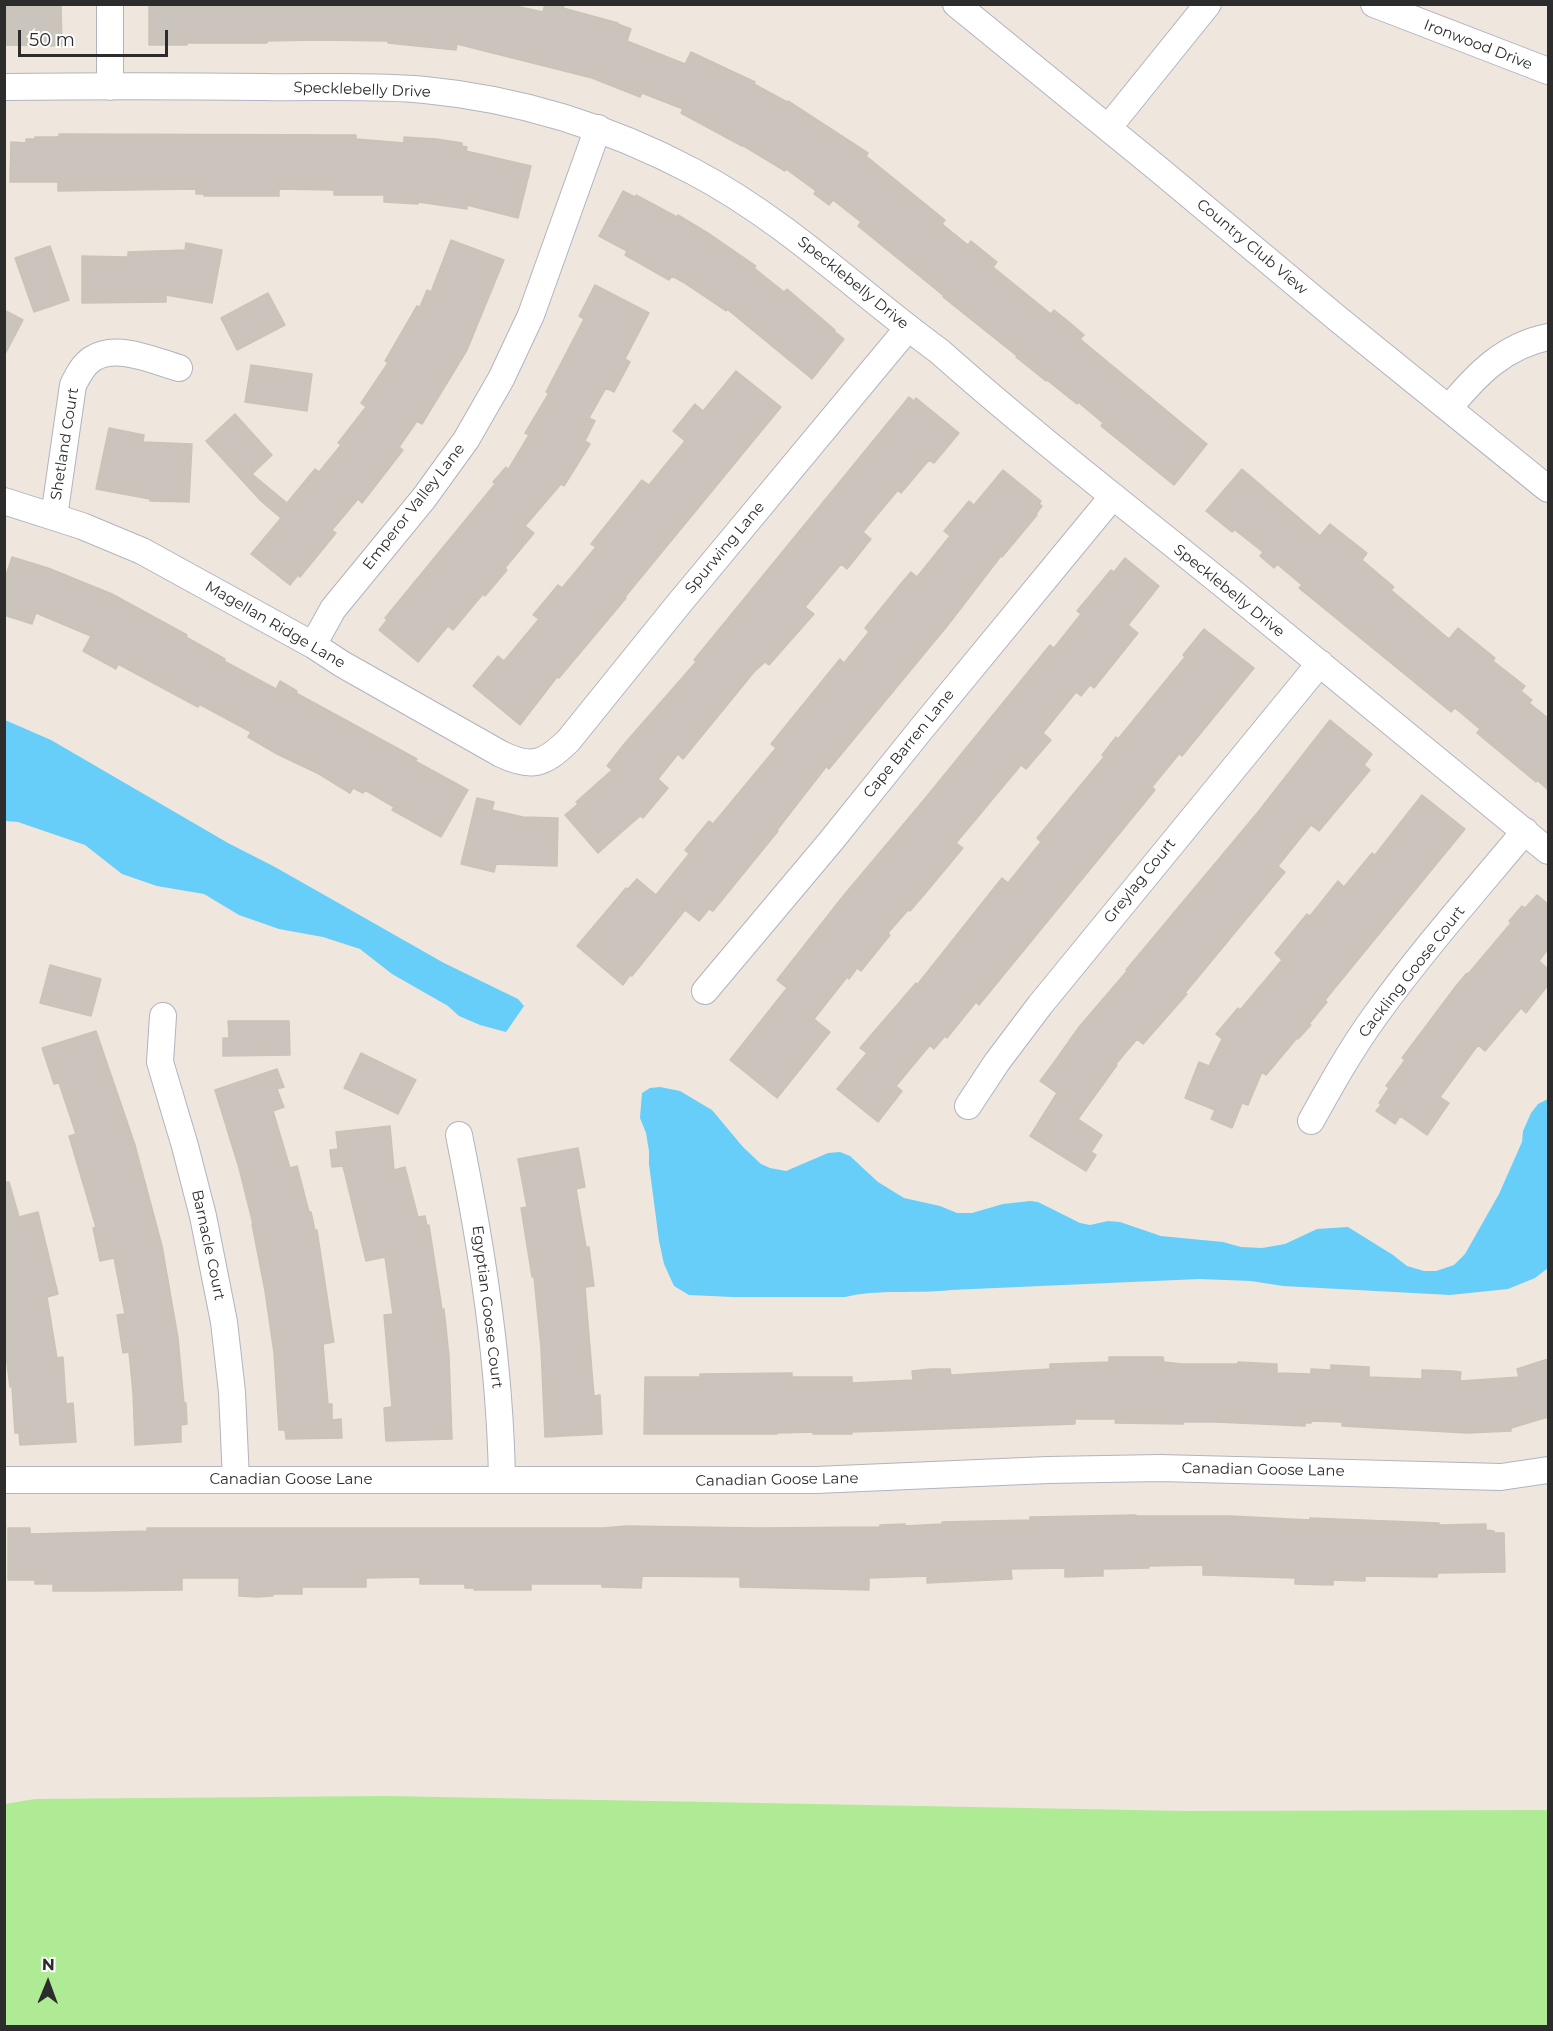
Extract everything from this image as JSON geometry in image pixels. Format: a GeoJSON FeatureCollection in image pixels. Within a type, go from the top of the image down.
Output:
{"type":"FeatureCollection","features":[{"type":"Feature","properties":{"kind":"street"},"geometry":{"type":"LineString","coordinates":[[110,4],[110,87]]}},
{"type":"Feature","properties":{"kind":"street","name":"Country Club View"},"geometry":{"type":"LineString","coordinates":[[956,4],[1338,320],[1548,489]]}},
{"type":"Feature","properties":{"kind":"street"},"geometry":{"type":"LineString","coordinates":[[1108,128],[1208,4]]}},
{"type":"Feature","properties":{"kind":"street","name":"Ironwood Drive"},"geometry":{"type":"LineString","coordinates":[[1374,4],[1548,71]]}},
{"type":"Feature","properties":{"kind":"street","name":"Specklebelly Drive"},"geometry":{"type":"LineString","coordinates":[[4,87],[207,86],[424,90],[494,101],[563,117],[598,128],[667,158],[739,198],[781,225],[939,351],[1548,851]]}},
{"type":"Feature","properties":{"kind":"street","name":"Emperor Valley Lane"},"geometry":{"type":"LineString","coordinates":[[313,645],[333,609],[423,498],[465,440],[501,379],[531,315],[598,128]]}},
{"type":"Feature","properties":{"kind":"street","name":"Spurwing Lane"},"geometry":{"type":"LineString","coordinates":[[537,763],[555,754],[568,741],[908,328]]}},
{"type":"Feature","properties":{"kind":"street"},"geometry":{"type":"LineString","coordinates":[[1449,408],[1468,384],[1492,362],[1519,345],[1548,337]]}},
{"type":"Feature","properties":{"kind":"street","name":"Shetland Court"},"geometry":{"type":"LineString","coordinates":[[54,517],[73,385],[80,371],[93,358],[109,353],[124,353],[179,369]]}},
{"type":"Feature","properties":{"kind":"street","name":"Cape Barren Lane"},"geometry":{"type":"LineString","coordinates":[[705,991],[831,841],[921,728],[1113,496]]}},
{"type":"Feature","properties":{"kind":"street","name":"Magellan Ridge Lane"},"geometry":{"type":"LineString","coordinates":[[4,501],[54,517],[142,551],[313,645],[342,664],[501,754],[518,762],[537,763]]}},
{"type":"Feature","properties":{"kind":"street","name":"Greylag Court"},"geometry":{"type":"LineString","coordinates":[[968,1106],[997,1062],[1055,986],[1320,663]]}},
{"type":"Feature","properties":{"kind":"street","name":"Cackling Goose Court"},"geometry":{"type":"LineString","coordinates":[[1311,1121],[1336,1076],[1375,1016],[1525,831]]}},
{"type":"Feature","properties":{"kind":"street","name":"Barnacle Court"},"geometry":{"type":"LineString","coordinates":[[163,1016],[160,1062],[186,1146],[203,1216],[229,1356],[236,1480]]}},
{"type":"Feature","properties":{"kind":"street","name":"Egyptian Goose Court"},"geometry":{"type":"LineString","coordinates":[[459,1135],[483,1258],[492,1328],[499,1399],[502,1480]]}},
{"type":"Feature","properties":{"kind":"street","name":"Canadian Goose Lane"},"geometry":{"type":"LineString","coordinates":[[4,1480],[816,1480],[1048,1470],[1160,1468],[1501,1477],[1548,1470]]}},
{"type":"Feature","properties":{"kind":"green space"},"geometry":{"type":"Polygon","coordinates":[[[386,1796],[1187,1811],[1548,1810],[1548,2026],[5,2026],[5,1804],[35,1799],[386,1796]]]}},
{"type":"Feature","properties":{"kind":"water"},"geometry":{"type":"Polygon","coordinates":[[[5,720],[51,740],[228,843],[275,867],[444,963],[518,999],[524,1006],[506,1032],[480,1025],[459,1016],[448,1006],[392,974],[360,949],[323,937],[279,929],[239,915],[204,894],[157,886],[122,874],[85,845],[18,822],[5,821],[5,720]]]}},
{"type":"Feature","properties":{"kind":"water"},"geometry":{"type":"Polygon","coordinates":[[[660,1087],[680,1091],[712,1110],[743,1147],[761,1164],[770,1168],[786,1171],[828,1153],[840,1152],[850,1156],[878,1182],[904,1198],[940,1206],[957,1213],[972,1213],[1003,1204],[1030,1201],[1038,1202],[1080,1223],[1090,1225],[1108,1221],[1120,1222],[1161,1236],[1223,1242],[1241,1247],[1262,1248],[1285,1244],[1317,1229],[1348,1227],[1407,1266],[1424,1271],[1436,1271],[1454,1265],[1465,1254],[1499,1194],[1522,1142],[1523,1131],[1531,1113],[1538,1104],[1548,1099],[1548,1268],[1535,1278],[1508,1289],[1450,1295],[1199,1279],[883,1292],[845,1297],[689,1295],[674,1286],[664,1264],[659,1241],[649,1151],[646,1133],[640,1118],[642,1093],[650,1088],[660,1087]]]}},
{"type":"Feature","properties":{"kind":"building"},"geometry":{"type":"Polygon","coordinates":[[[4,4],[61,4],[62,46],[4,45],[4,4]]]}},
{"type":"Feature","properties":{"kind":"building"},"geometry":{"type":"Polygon","coordinates":[[[149,4],[506,4],[543,12],[545,4],[564,4],[563,8],[618,23],[631,29],[627,41],[685,64],[691,52],[755,82],[754,84],[788,101],[868,153],[866,156],[945,220],[942,224],[968,245],[971,241],[997,262],[993,267],[1051,314],[1054,310],[1069,322],[1084,335],[1080,339],[1207,444],[1174,485],[1101,426],[1103,423],[1078,402],[1077,404],[1016,357],[858,226],[861,222],[833,200],[829,205],[814,194],[816,191],[786,169],[785,171],[681,113],[683,109],[642,93],[640,97],[592,78],[457,44],[456,50],[388,43],[388,41],[318,40],[149,45],[149,4]]]}},
{"type":"Feature","properties":{"kind":"building"},"geometry":{"type":"Polygon","coordinates":[[[59,134],[356,135],[356,139],[404,143],[404,137],[436,139],[462,143],[462,146],[467,147],[466,151],[531,166],[518,218],[467,205],[467,209],[418,202],[418,204],[384,202],[384,195],[334,195],[334,190],[279,189],[279,196],[204,196],[204,194],[196,194],[196,189],[58,191],[58,182],[10,182],[11,142],[26,143],[26,139],[59,137],[59,134]]]}},
{"type":"Feature","properties":{"kind":"building"},"geometry":{"type":"Polygon","coordinates":[[[623,191],[635,197],[636,195],[677,217],[678,215],[711,235],[756,266],[754,268],[784,292],[787,289],[835,330],[844,339],[812,379],[727,309],[726,311],[672,276],[669,280],[625,255],[627,251],[599,236],[623,191]]]}},
{"type":"Feature","properties":{"kind":"building"},"geometry":{"type":"Polygon","coordinates":[[[451,240],[504,260],[467,350],[422,424],[417,421],[399,447],[403,450],[362,503],[358,499],[332,530],[336,533],[300,577],[298,575],[290,585],[251,554],[281,518],[261,501],[206,441],[235,414],[272,455],[252,474],[287,503],[315,469],[319,472],[341,445],[338,443],[366,407],[361,403],[388,363],[385,361],[417,306],[420,307],[427,290],[431,292],[451,240]]]}},
{"type":"Feature","properties":{"kind":"building"},"geometry":{"type":"Polygon","coordinates":[[[186,243],[222,250],[212,303],[166,295],[166,302],[82,303],[82,256],[128,257],[128,252],[185,250],[186,243]]]}},
{"type":"Feature","properties":{"kind":"building"},"geometry":{"type":"Polygon","coordinates":[[[50,246],[69,300],[34,312],[15,258],[50,246]]]}},
{"type":"Feature","properties":{"kind":"building"},"geometry":{"type":"Polygon","coordinates":[[[595,285],[649,313],[625,359],[630,362],[614,392],[606,388],[589,418],[595,421],[585,441],[590,444],[564,486],[561,484],[525,526],[534,533],[485,596],[483,594],[453,630],[448,626],[418,662],[379,630],[387,620],[385,618],[495,484],[493,482],[506,467],[508,470],[529,435],[525,433],[549,393],[546,392],[584,319],[579,316],[595,285]]]}},
{"type":"Feature","properties":{"kind":"building"},"geometry":{"type":"Polygon","coordinates":[[[268,293],[285,325],[237,350],[221,318],[268,293]]]}},
{"type":"Feature","properties":{"kind":"building"},"geometry":{"type":"Polygon","coordinates":[[[4,310],[23,320],[4,356],[4,310]]]}},
{"type":"Feature","properties":{"kind":"building"},"geometry":{"type":"Polygon","coordinates":[[[251,365],[312,374],[307,411],[245,402],[251,365]]]}},
{"type":"Feature","properties":{"kind":"building"},"geometry":{"type":"Polygon","coordinates":[[[736,371],[781,407],[626,598],[559,678],[557,677],[520,725],[473,686],[498,656],[504,661],[539,619],[533,615],[558,585],[562,588],[596,547],[591,544],[642,480],[649,485],[685,441],[673,431],[695,404],[703,411],[736,371]]]}},
{"type":"Feature","properties":{"kind":"building"},"geometry":{"type":"Polygon","coordinates":[[[909,397],[914,401],[916,398],[959,433],[934,463],[929,460],[901,493],[898,490],[863,532],[871,539],[847,569],[841,564],[805,607],[814,614],[769,665],[765,662],[754,672],[683,759],[678,754],[658,779],[668,788],[643,818],[640,816],[598,853],[565,815],[612,770],[607,766],[625,743],[696,662],[694,660],[909,397]]]}},
{"type":"Feature","properties":{"kind":"building"},"geometry":{"type":"Polygon","coordinates":[[[109,428],[144,435],[143,442],[192,444],[189,502],[150,501],[150,499],[96,489],[109,428]]]}},
{"type":"Feature","properties":{"kind":"building"},"geometry":{"type":"Polygon","coordinates":[[[1242,469],[1320,536],[1330,524],[1367,553],[1362,560],[1394,587],[1391,590],[1449,639],[1458,628],[1495,658],[1493,661],[1525,686],[1521,691],[1532,700],[1529,703],[1548,718],[1548,790],[1477,733],[1480,729],[1455,708],[1451,712],[1299,588],[1302,585],[1277,564],[1274,568],[1260,556],[1263,552],[1235,530],[1232,532],[1206,511],[1242,469]]]}},
{"type":"Feature","properties":{"kind":"building"},"geometry":{"type":"Polygon","coordinates":[[[1003,470],[1041,501],[1039,504],[1042,506],[1037,515],[1001,556],[948,625],[829,769],[826,767],[713,911],[709,909],[699,921],[685,910],[623,985],[577,946],[626,888],[628,889],[637,879],[656,895],[689,854],[685,850],[709,821],[713,824],[776,748],[771,744],[840,659],[844,663],[869,632],[865,628],[899,586],[911,572],[917,577],[950,536],[944,531],[969,501],[974,505],[1003,470]]]}},
{"type":"Feature","properties":{"kind":"building"},"geometry":{"type":"Polygon","coordinates":[[[12,557],[48,568],[112,594],[187,635],[186,637],[225,659],[224,661],[276,689],[280,681],[297,691],[296,693],[417,759],[415,761],[468,790],[441,837],[392,810],[394,807],[365,790],[363,793],[353,788],[350,793],[248,737],[251,732],[199,704],[198,707],[118,664],[116,669],[83,651],[91,636],[36,613],[32,624],[4,615],[4,581],[12,557]]]}},
{"type":"Feature","properties":{"kind":"building"},"geometry":{"type":"Polygon","coordinates":[[[1125,558],[1159,586],[1128,625],[1138,633],[1094,688],[1090,685],[1081,696],[1076,692],[1043,733],[1051,740],[1026,769],[1021,765],[956,843],[963,848],[910,911],[908,910],[888,933],[890,935],[861,971],[857,968],[849,979],[847,977],[814,1019],[830,1032],[777,1098],[730,1060],[787,988],[777,980],[1050,645],[1054,648],[1081,614],[1077,611],[1111,570],[1114,572],[1125,558]]]}},
{"type":"Feature","properties":{"kind":"building"},"geometry":{"type":"Polygon","coordinates":[[[1204,629],[1254,668],[1182,756],[1179,754],[1152,787],[1155,790],[979,1005],[976,1002],[947,1038],[945,1036],[934,1049],[930,1045],[896,1086],[902,1091],[878,1122],[837,1089],[867,1053],[860,1048],[916,983],[917,985],[1002,878],[1008,883],[1041,842],[1037,838],[1104,757],[1102,755],[1116,737],[1118,739],[1185,657],[1183,655],[1204,629]]]}},
{"type":"Feature","properties":{"kind":"building"},"geometry":{"type":"Polygon","coordinates":[[[1330,720],[1372,754],[1364,765],[1370,770],[1319,831],[1311,825],[1278,866],[1285,872],[1185,993],[1187,994],[1143,1044],[1137,1039],[1116,1064],[1078,1119],[1102,1135],[1091,1152],[1096,1155],[1086,1171],[1030,1136],[1057,1093],[1040,1081],[1079,1027],[1258,812],[1330,720]]]}},
{"type":"Feature","properties":{"kind":"building"},"geometry":{"type":"Polygon","coordinates":[[[1422,795],[1465,829],[1325,1000],[1327,1002],[1309,1024],[1311,1025],[1266,1075],[1262,1072],[1248,1105],[1242,1103],[1232,1128],[1211,1119],[1215,1110],[1185,1098],[1199,1062],[1209,1066],[1222,1039],[1216,1034],[1238,1008],[1240,1010],[1282,960],[1275,953],[1307,914],[1310,916],[1338,881],[1344,887],[1372,853],[1375,855],[1422,795]]]}},
{"type":"Feature","properties":{"kind":"building"},"geometry":{"type":"Polygon","coordinates":[[[477,798],[494,802],[492,810],[523,817],[558,818],[557,866],[496,864],[494,872],[461,864],[477,798]]]}},
{"type":"Feature","properties":{"kind":"building"},"geometry":{"type":"Polygon","coordinates":[[[1537,895],[1548,904],[1548,949],[1539,961],[1548,969],[1548,985],[1526,1013],[1521,1008],[1485,1051],[1478,1045],[1440,1097],[1449,1103],[1427,1135],[1400,1116],[1395,1124],[1376,1111],[1389,1088],[1386,1086],[1405,1060],[1402,1058],[1456,986],[1511,923],[1509,921],[1522,906],[1525,908],[1537,895]]]}},
{"type":"Feature","properties":{"kind":"building"},"geometry":{"type":"Polygon","coordinates":[[[50,965],[101,979],[91,1016],[40,1003],[50,965]]]}},
{"type":"Feature","properties":{"kind":"building"},"geometry":{"type":"Polygon","coordinates":[[[228,1021],[289,1021],[290,1055],[223,1056],[223,1038],[229,1038],[228,1021]]]}},
{"type":"Feature","properties":{"kind":"building"},"geometry":{"type":"Polygon","coordinates":[[[96,1031],[135,1145],[162,1246],[178,1338],[184,1403],[186,1403],[187,1424],[181,1425],[181,1442],[135,1445],[129,1352],[123,1353],[117,1315],[125,1314],[114,1258],[100,1261],[93,1228],[96,1227],[69,1136],[76,1134],[59,1083],[54,1084],[42,1048],[96,1031]]]}},
{"type":"Feature","properties":{"kind":"building"},"geometry":{"type":"Polygon","coordinates":[[[361,1053],[416,1080],[398,1114],[344,1088],[361,1053]]]}},
{"type":"Feature","properties":{"kind":"building"},"geometry":{"type":"Polygon","coordinates":[[[277,1069],[284,1087],[277,1089],[284,1107],[273,1111],[290,1168],[297,1166],[309,1212],[311,1212],[315,1231],[317,1230],[334,1342],[323,1344],[328,1404],[332,1404],[332,1420],[341,1419],[342,1438],[286,1439],[285,1430],[279,1430],[274,1353],[253,1224],[239,1168],[215,1090],[277,1069]]]}},
{"type":"Feature","properties":{"kind":"building"},"geometry":{"type":"Polygon","coordinates":[[[390,1126],[394,1170],[405,1167],[418,1217],[425,1216],[427,1226],[429,1225],[442,1309],[444,1309],[449,1356],[452,1439],[386,1441],[384,1408],[392,1407],[384,1315],[393,1314],[385,1257],[366,1261],[343,1166],[332,1167],[330,1150],[338,1149],[336,1132],[390,1126]]]}},
{"type":"Feature","properties":{"kind":"building"},"geometry":{"type":"Polygon","coordinates":[[[578,1148],[585,1187],[576,1189],[586,1247],[589,1247],[594,1286],[585,1287],[594,1396],[600,1395],[602,1434],[545,1437],[541,1348],[534,1277],[532,1277],[521,1208],[527,1207],[518,1159],[578,1148]]]}},
{"type":"Feature","properties":{"kind":"building"},"geometry":{"type":"Polygon","coordinates":[[[4,1182],[9,1182],[19,1217],[38,1212],[58,1294],[47,1297],[57,1358],[63,1357],[66,1404],[73,1403],[76,1442],[20,1445],[19,1433],[15,1433],[12,1387],[10,1387],[4,1340],[4,1182]]]}},
{"type":"Feature","properties":{"kind":"building"},"geometry":{"type":"Polygon","coordinates":[[[1109,1357],[1163,1357],[1164,1362],[1182,1364],[1238,1364],[1238,1362],[1277,1364],[1277,1373],[1311,1374],[1311,1369],[1331,1370],[1331,1365],[1369,1367],[1369,1377],[1422,1379],[1422,1370],[1453,1371],[1461,1372],[1460,1381],[1519,1377],[1517,1369],[1548,1359],[1548,1417],[1511,1428],[1511,1431],[1467,1433],[1342,1426],[1342,1422],[1311,1421],[1311,1423],[1305,1423],[1305,1426],[1216,1422],[1115,1423],[1116,1419],[1075,1419],[1075,1424],[852,1432],[852,1434],[813,1434],[813,1432],[644,1434],[645,1377],[792,1373],[792,1377],[852,1377],[852,1383],[913,1380],[912,1371],[931,1369],[950,1369],[951,1375],[1050,1369],[1050,1364],[1109,1362],[1109,1357]]]}},
{"type":"Feature","properties":{"kind":"building"},"geometry":{"type":"Polygon","coordinates":[[[1136,1515],[1310,1520],[1310,1518],[1439,1523],[1439,1525],[1486,1524],[1486,1530],[1504,1533],[1505,1572],[1438,1573],[1437,1577],[1365,1576],[1365,1581],[1333,1580],[1333,1585],[1295,1584],[1295,1578],[1203,1575],[1203,1565],[1103,1569],[1103,1576],[1065,1577],[1065,1568],[1011,1569],[1012,1579],[927,1583],[927,1576],[869,1578],[869,1590],[740,1587],[740,1577],[642,1576],[641,1588],[602,1587],[602,1584],[531,1584],[531,1590],[474,1590],[474,1588],[465,1588],[465,1584],[420,1584],[420,1577],[366,1578],[366,1587],[302,1587],[302,1594],[273,1594],[273,1596],[258,1597],[239,1596],[239,1578],[182,1578],[182,1590],[93,1591],[53,1591],[53,1584],[35,1584],[35,1580],[8,1580],[8,1528],[30,1528],[30,1534],[147,1531],[147,1528],[880,1527],[880,1525],[942,1524],[942,1522],[1030,1520],[1030,1517],[1136,1515]]]}}]}
